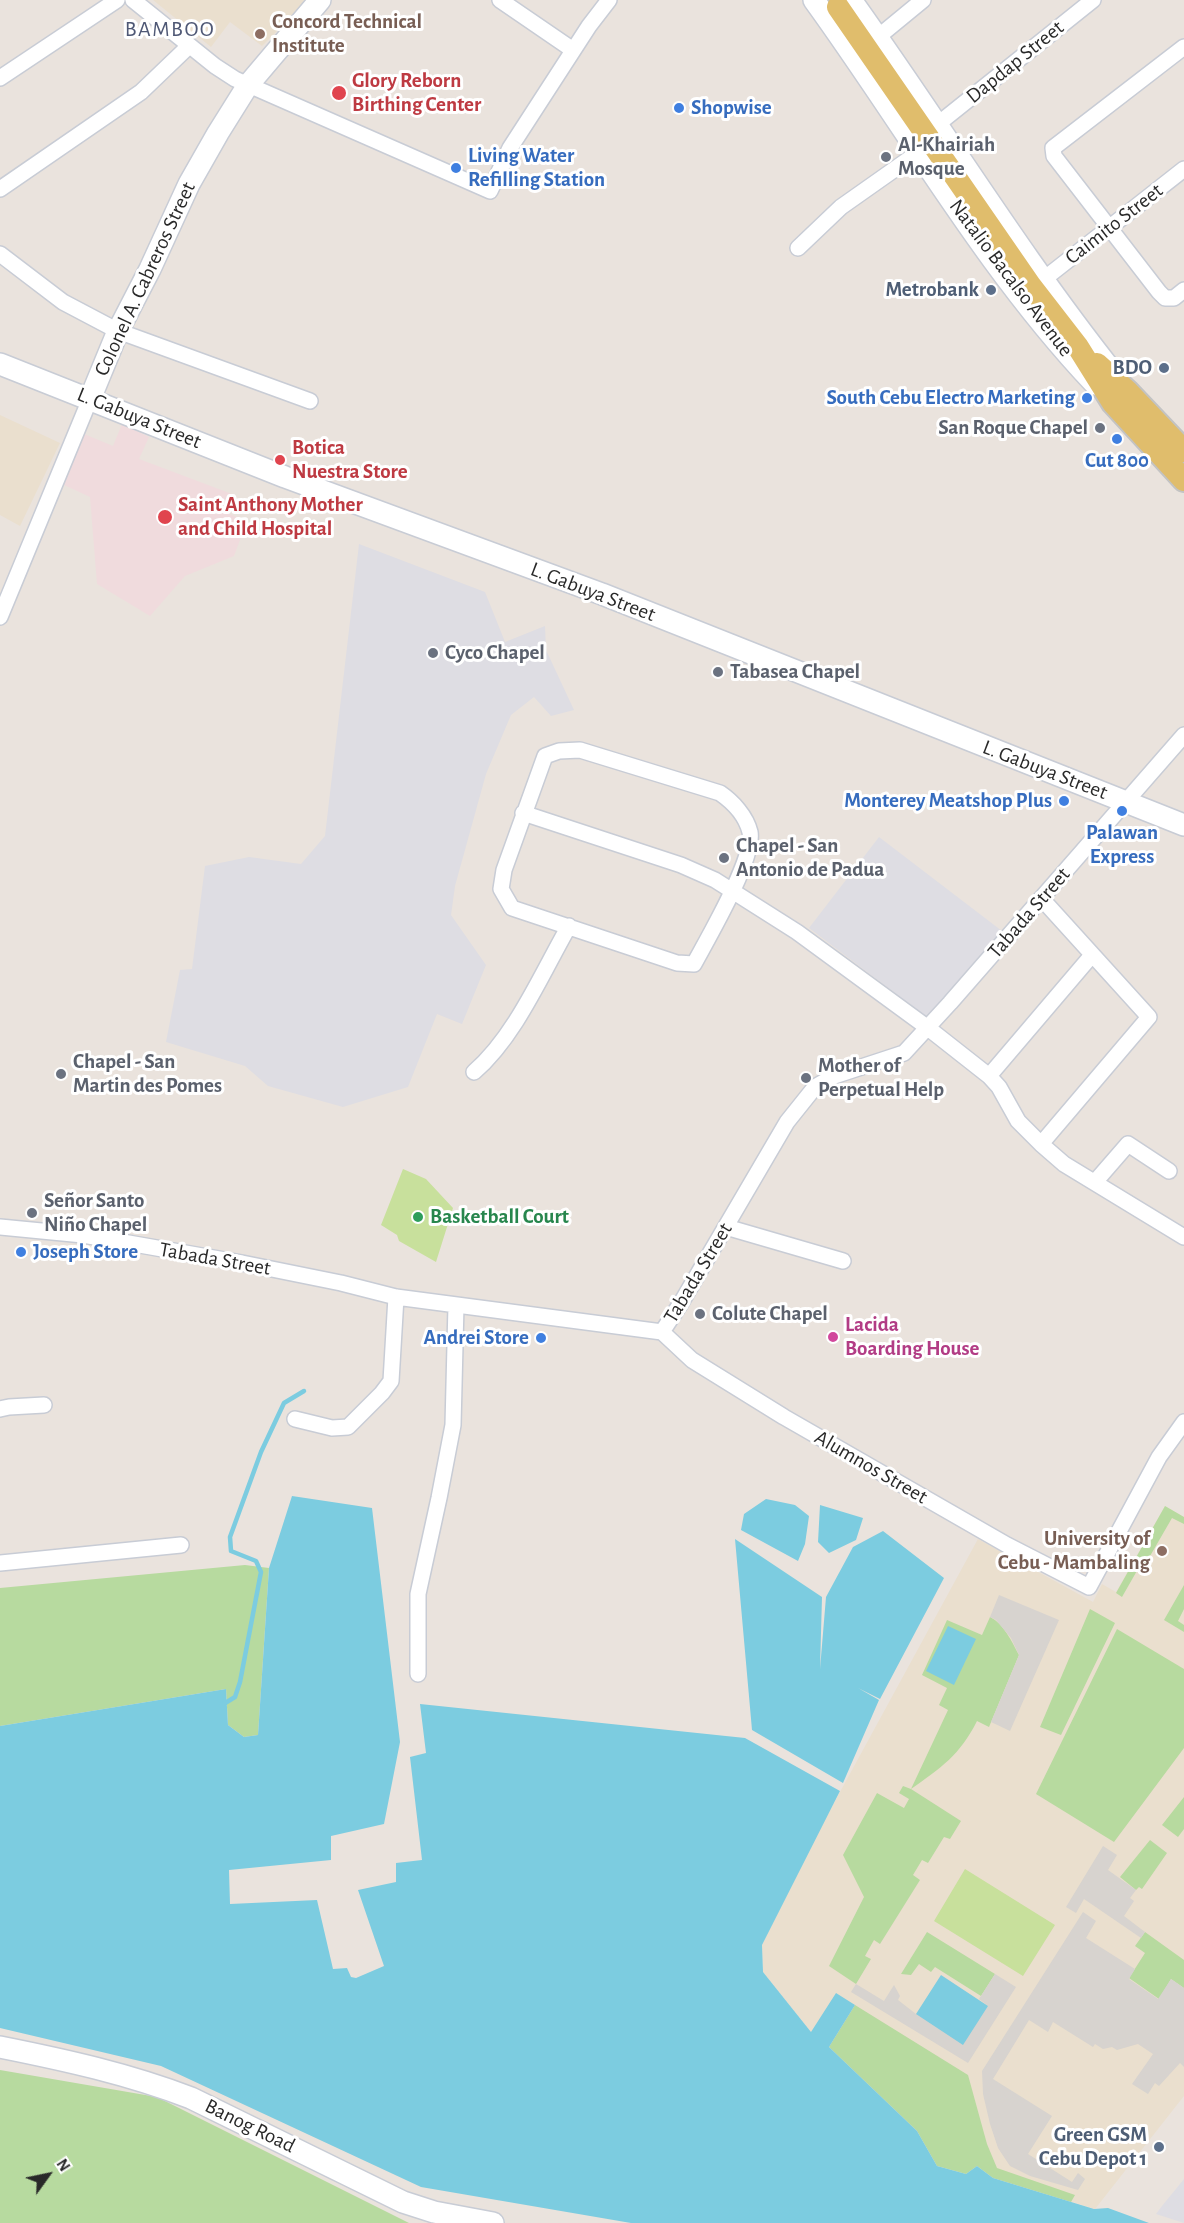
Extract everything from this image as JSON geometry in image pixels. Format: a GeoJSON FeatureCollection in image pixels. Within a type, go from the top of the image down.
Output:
{"type":"FeatureCollection","features":[{"type":"Feature","properties":{"kind":"main road","name":"Natalio Bacalso Avenue"},"geometry":{"type":"LineString","coordinates":[[845,4],[1030,285],[1184,480]]}},
{"type":"Feature","properties":{"kind":"main road","name":"Natalio Bacalso Avenue"},"geometry":{"type":"LineString","coordinates":[[1120,398],[1184,451]]}},
{"type":"Feature","properties":{"kind":"street"},"geometry":{"type":"LineString","coordinates":[[0,78],[95,6],[117,0]]}},
{"type":"Feature","properties":{"kind":"street"},"geometry":{"type":"LineString","coordinates":[[133,0],[215,66],[248,85],[490,191],[510,148],[573,50],[609,0]]}},
{"type":"Feature","properties":{"kind":"street","name":"Colonel A. Cabreros Street"},"geometry":{"type":"LineString","coordinates":[[0,617],[6,586],[90,399],[118,330],[189,184],[248,85],[320,0]]}},
{"type":"Feature","properties":{"kind":"street"},"geometry":{"type":"LineString","coordinates":[[500,0],[573,50]]}},
{"type":"Feature","properties":{"kind":"street","name":"Natalio Bacalso Avenue"},"geometry":{"type":"LineString","coordinates":[[814,0],[1020,297],[1065,353],[1120,398]]}},
{"type":"Feature","properties":{"kind":"street"},"geometry":{"type":"LineString","coordinates":[[878,37],[923,0]]}},
{"type":"Feature","properties":{"kind":"street","name":"Dapdap Street"},"geometry":{"type":"LineString","coordinates":[[938,124],[1093,0]]}},
{"type":"Feature","properties":{"kind":"street","name":"Natalio Bacalso Avenue"},"geometry":{"type":"LineString","coordinates":[[845,4],[878,37],[1084,337],[1120,398]]}},
{"type":"Feature","properties":{"kind":"street"},"geometry":{"type":"LineString","coordinates":[[0,189],[141,92],[189,46]]}},
{"type":"Feature","properties":{"kind":"street"},"geometry":{"type":"LineString","coordinates":[[1184,47],[1053,148],[1054,156],[1165,298],[1174,298],[1184,290]]}},
{"type":"Feature","properties":{"kind":"street"},"geometry":{"type":"LineString","coordinates":[[798,248],[841,207],[919,152]]}},
{"type":"Feature","properties":{"kind":"street","name":"Caimito Street"},"geometry":{"type":"LineString","coordinates":[[1044,279],[1184,170]]}},
{"type":"Feature","properties":{"kind":"street"},"geometry":{"type":"LineString","coordinates":[[0,254],[63,302],[118,330],[310,401]]}},
{"type":"Feature","properties":{"kind":"street","name":"L. Gabuya Street"},"geometry":{"type":"LineString","coordinates":[[0,364],[296,481],[602,594],[1184,825]]}},
{"type":"Feature","properties":{"kind":"street","name":"Tabada Street"},"geometry":{"type":"LineString","coordinates":[[0,1227],[83,1235],[242,1263],[396,1297],[662,1332],[787,1122],[815,1087],[834,1076],[904,1053],[1042,899],[1184,735]]}},
{"type":"Feature","properties":{"kind":"street"},"geometry":{"type":"LineString","coordinates":[[580,750],[720,792],[732,801],[750,833],[749,850],[732,891],[694,964],[677,963],[512,908],[501,889],[504,870],[545,756],[560,751],[580,750]]}},
{"type":"Feature","properties":{"kind":"street"},"geometry":{"type":"LineString","coordinates":[[524,813],[681,865],[715,880],[797,932],[989,1076],[999,1087],[1018,1121],[1064,1164],[1184,1237]]}},
{"type":"Feature","properties":{"kind":"street"},"geometry":{"type":"LineString","coordinates":[[1041,1144],[1149,1017],[1042,899]]}},
{"type":"Feature","properties":{"kind":"street"},"geometry":{"type":"LineString","coordinates":[[474,1072],[504,1042],[569,926]]}},
{"type":"Feature","properties":{"kind":"street"},"geometry":{"type":"LineString","coordinates":[[989,1076],[1092,955]]}},
{"type":"Feature","properties":{"kind":"street"},"geometry":{"type":"LineString","coordinates":[[1095,1182],[1128,1144],[1170,1171]]}},
{"type":"Feature","properties":{"kind":"street"},"geometry":{"type":"LineString","coordinates":[[726,1227],[843,1261]]}},
{"type":"Feature","properties":{"kind":"street"},"geometry":{"type":"LineString","coordinates":[[295,1419],[332,1428],[348,1427],[382,1393],[391,1381],[396,1297]]}},
{"type":"Feature","properties":{"kind":"street"},"geometry":{"type":"LineString","coordinates":[[418,1674],[418,1594],[453,1425],[456,1305]]}},
{"type":"Feature","properties":{"kind":"street","name":"Alumnos Street"},"geometry":{"type":"LineString","coordinates":[[662,1332],[692,1360],[784,1417],[1007,1545],[1089,1587],[1159,1457],[1184,1422]]}},
{"type":"Feature","properties":{"kind":"street"},"geometry":{"type":"LineString","coordinates":[[0,1409],[44,1405]]}},
{"type":"Feature","properties":{"kind":"street"},"geometry":{"type":"LineString","coordinates":[[0,1563],[182,1545]]}},
{"type":"Feature","properties":{"kind":"street","name":"Banog Road"},"geometry":{"type":"LineString","coordinates":[[0,2047],[91,2066],[164,2087],[192,2098],[403,2202],[435,2212],[493,2223]]}},
{"type":"Feature","properties":{"kind":"shaded area","name":"Concord Technical Institute"},"geometry":{"type":"Polygon","coordinates":[[[153,0],[308,0],[262,46],[230,22],[211,47],[153,0]]]}},
{"type":"Feature","properties":{"kind":"shaded area"},"geometry":{"type":"Polygon","coordinates":[[[0,415],[60,443],[20,526],[0,515],[0,415]]]}},
{"type":"Feature","properties":{"kind":"shaded area","name":"Saint Anthony Mother and Child Hospital"},"geometry":{"type":"Polygon","coordinates":[[[122,424],[149,437],[139,459],[232,494],[227,513],[247,521],[234,556],[185,576],[150,616],[97,584],[90,497],[62,484],[84,434],[113,446],[122,424]]]}},
{"type":"Feature","properties":{"kind":"shaded area"},"geometry":{"type":"Polygon","coordinates":[[[359,544],[485,592],[505,642],[545,626],[546,650],[574,710],[551,716],[534,697],[511,715],[486,774],[455,886],[451,915],[486,965],[462,1024],[437,1014],[408,1087],[343,1107],[268,1086],[245,1066],[166,1042],[180,970],[192,969],[205,866],[249,857],[301,864],[325,836],[359,544]]]}},
{"type":"Feature","properties":{"kind":"shaded area"},"geometry":{"type":"Polygon","coordinates":[[[879,837],[1002,931],[928,1018],[809,928],[879,837]]]}},
{"type":"Feature","properties":{"kind":"shaded area"},"geometry":{"type":"Polygon","coordinates":[[[1165,1506],[1184,1517],[1184,2096],[1095,2209],[993,2178],[811,2032],[763,1972],[762,1945],[810,1847],[978,1539],[1093,1602],[1102,1584],[1116,1592],[1165,1506]]]}},
{"type":"Feature","properties":{"kind":"shaded area"},"geometry":{"type":"Polygon","coordinates":[[[999,1595],[1059,1620],[1010,1731],[991,1722],[1019,1655],[1011,1638],[996,1620],[990,1617],[999,1595]]]}},
{"type":"Feature","properties":{"kind":"shaded area"},"geometry":{"type":"Polygon","coordinates":[[[1103,1846],[1117,1855],[1108,1870],[1136,1890],[1130,1898],[1134,1901],[1124,1916],[1145,1932],[1141,1938],[1084,1899],[1076,1913],[1066,1907],[1103,1846]]]}},
{"type":"Feature","properties":{"kind":"shaded area"},"geometry":{"type":"Polygon","coordinates":[[[1083,1912],[1096,1921],[1086,1938],[1135,1969],[1129,1979],[1158,1999],[1171,1979],[1184,1988],[1184,2067],[1180,2063],[1159,2086],[1155,2083],[1148,2094],[1132,2084],[1153,2054],[1138,2044],[1117,2050],[1112,2047],[1103,2049],[1095,2044],[1093,2047],[1053,2022],[1048,2032],[1029,2020],[993,2079],[1052,2116],[1028,2154],[1072,2182],[1078,2173],[1085,2179],[1078,2190],[1030,2176],[1010,2166],[998,2148],[990,2124],[983,2094],[982,2071],[1083,1912]]]}},
{"type":"Feature","properties":{"kind":"shaded area"},"geometry":{"type":"Polygon","coordinates":[[[995,1974],[1016,1987],[968,2063],[851,1992],[856,1984],[884,2001],[894,1985],[900,1996],[898,2000],[916,2014],[988,2006],[979,1999],[995,1974]]]}},
{"type":"Feature","properties":{"kind":"shaded area","name":"Green GSM Cebu Depot 1"},"geometry":{"type":"Polygon","coordinates":[[[1184,2179],[1184,2223],[1156,2214],[1162,2206],[1184,2179]]]}},
{"type":"Feature","properties":{"kind":"green space","name":"Basketball Court"},"geometry":{"type":"Polygon","coordinates":[[[403,1169],[426,1179],[453,1208],[436,1262],[399,1241],[397,1235],[381,1225],[403,1169]]]}},
{"type":"Feature","properties":{"kind":"green space"},"geometry":{"type":"Polygon","coordinates":[[[1165,1506],[1184,1517],[1184,1524],[1172,1518],[1146,1563],[1142,1562],[1122,1597],[1116,1593],[1165,1506]]]}},
{"type":"Feature","properties":{"kind":"green space"},"geometry":{"type":"Polygon","coordinates":[[[245,1565],[269,1568],[258,1735],[244,1737],[228,1725],[226,1689],[0,1726],[0,1588],[245,1565]]]}},
{"type":"Feature","properties":{"kind":"green space"},"geometry":{"type":"Polygon","coordinates":[[[1184,1585],[1184,1609],[1178,1621],[1184,1625],[1184,1632],[1164,1620],[1184,1585]]]}},
{"type":"Feature","properties":{"kind":"green space"},"geometry":{"type":"Polygon","coordinates":[[[1090,1609],[1115,1623],[1061,1735],[1040,1727],[1090,1609]]]}},
{"type":"Feature","properties":{"kind":"green space"},"geometry":{"type":"Polygon","coordinates":[[[990,1617],[1003,1629],[1019,1655],[989,1727],[977,1721],[957,1752],[911,1789],[948,1710],[939,1705],[947,1688],[922,1675],[947,1620],[982,1635],[990,1617]]]}},
{"type":"Feature","properties":{"kind":"green space"},"geometry":{"type":"Polygon","coordinates":[[[1117,1629],[1184,1669],[1184,1748],[1114,1842],[1036,1794],[1117,1629]]]}},
{"type":"Feature","properties":{"kind":"green space"},"geometry":{"type":"Polygon","coordinates":[[[903,1786],[961,1821],[950,1839],[944,1837],[928,1863],[922,1860],[913,1875],[920,1880],[880,1944],[874,1940],[865,1956],[871,1959],[856,1984],[829,1966],[864,1897],[843,1855],[877,1793],[904,1808],[909,1799],[899,1793],[903,1786]]]}},
{"type":"Feature","properties":{"kind":"green space"},"geometry":{"type":"Polygon","coordinates":[[[1184,1797],[1184,1829],[1178,1837],[1162,1825],[1184,1797]]]}},
{"type":"Feature","properties":{"kind":"green space"},"geometry":{"type":"Polygon","coordinates":[[[1150,1840],[1167,1853],[1142,1889],[1139,1887],[1136,1890],[1120,1877],[1150,1840]]]}},
{"type":"Feature","properties":{"kind":"green space"},"geometry":{"type":"Polygon","coordinates":[[[965,1869],[1055,1925],[1023,1976],[934,1921],[965,1869]]]}},
{"type":"Feature","properties":{"kind":"green space"},"geometry":{"type":"Polygon","coordinates":[[[927,1932],[995,1974],[981,1996],[935,1967],[931,1972],[919,1964],[911,1975],[901,1974],[927,1932]]]}},
{"type":"Feature","properties":{"kind":"green space"},"geometry":{"type":"Polygon","coordinates":[[[1145,1932],[1184,1960],[1184,1988],[1171,1979],[1159,1999],[1129,1978],[1145,1953],[1135,1946],[1145,1932]]]}},
{"type":"Feature","properties":{"kind":"green space"},"geometry":{"type":"Polygon","coordinates":[[[855,2005],[968,2075],[987,2144],[997,2168],[1075,2195],[1071,2202],[993,2178],[977,2166],[966,2174],[937,2166],[917,2131],[829,2047],[855,2005]]]}},
{"type":"Feature","properties":{"kind":"green space"},"geometry":{"type":"Polygon","coordinates":[[[0,2070],[157,2097],[409,2223],[0,2223],[0,2070]]]}},
{"type":"Feature","properties":{"kind":"water"},"geometry":{"type":"Polygon","coordinates":[[[292,1496],[372,1508],[400,1742],[384,1824],[331,1836],[331,1860],[229,1870],[230,1904],[317,1900],[333,1969],[347,1968],[351,1977],[356,1978],[384,1966],[358,1890],[396,1882],[396,1863],[422,1860],[410,1757],[426,1753],[420,1704],[745,1738],[840,1791],[762,1945],[763,1972],[811,2032],[836,1993],[855,2005],[829,2047],[917,2131],[937,2166],[966,2174],[977,2166],[993,2178],[1094,2209],[1108,2208],[1149,2223],[631,2223],[421,2187],[161,2066],[0,2028],[0,1726],[226,1689],[228,1725],[244,1737],[258,1735],[269,1568],[292,1496]]]}},
{"type":"Feature","properties":{"kind":"water"},"geometry":{"type":"Polygon","coordinates":[[[766,1499],[795,1505],[809,1516],[805,1544],[798,1561],[741,1530],[744,1514],[766,1499]]]}},
{"type":"Feature","properties":{"kind":"water"},"geometry":{"type":"Polygon","coordinates":[[[820,1505],[863,1518],[856,1540],[829,1553],[818,1542],[820,1505]]]}},
{"type":"Feature","properties":{"kind":"water"},"geometry":{"type":"Polygon","coordinates":[[[883,1531],[944,1578],[880,1699],[858,1688],[879,1700],[843,1783],[752,1730],[735,1539],[822,1597],[820,1669],[826,1597],[853,1547],[883,1531]]]}},
{"type":"Feature","properties":{"kind":"water"},"geometry":{"type":"Polygon","coordinates":[[[948,1626],[976,1639],[954,1685],[926,1671],[948,1626]]]}},
{"type":"Feature","properties":{"kind":"water"},"geometry":{"type":"Polygon","coordinates":[[[941,1975],[988,2006],[963,2045],[916,2014],[941,1975]]]}},
{"type":"Feature","properties":{"kind":"waterway"},"geometry":{"type":"LineString","coordinates":[[222,1705],[235,1697],[240,1682],[261,1572],[256,1561],[231,1551],[230,1537],[261,1452],[284,1403],[304,1391]]}},
{"type":"Feature","properties":{"kind":"place","name":"Concord Technical Institute"},"geometry":{"type":"Point","coordinates":[260,34]}},
{"type":"Feature","properties":{"kind":"place","name":"Glory Reborn Birthing Center"},"geometry":{"type":"Point","coordinates":[339,93]}},
{"type":"Feature","properties":{"kind":"place","name":"Shopwise"},"geometry":{"type":"Point","coordinates":[679,108]}},
{"type":"Feature","properties":{"kind":"place","name":"Al-Khairiah Mosque"},"geometry":{"type":"Point","coordinates":[886,157]}},
{"type":"Feature","properties":{"kind":"place","name":"Living Water Refilling Station"},"geometry":{"type":"Point","coordinates":[456,168]}},
{"type":"Feature","properties":{"kind":"place","name":"Metrobank"},"geometry":{"type":"Point","coordinates":[991,290]}},
{"type":"Feature","properties":{"kind":"place","name":"BDO"},"geometry":{"type":"Point","coordinates":[1164,368]}},
{"type":"Feature","properties":{"kind":"place","name":"South Cebu Electro Marketing"},"geometry":{"type":"Point","coordinates":[1087,398]}},
{"type":"Feature","properties":{"kind":"place","name":"San Roque Chapel"},"geometry":{"type":"Point","coordinates":[1100,428]}},
{"type":"Feature","properties":{"kind":"place","name":"Cut 800"},"geometry":{"type":"Point","coordinates":[1117,439]}},
{"type":"Feature","properties":{"kind":"place","name":"Botica Nuestra Store"},"geometry":{"type":"Point","coordinates":[280,460]}},
{"type":"Feature","properties":{"kind":"place","name":"Saint Anthony Mother and Child Hospital"},"geometry":{"type":"Point","coordinates":[165,517]}},
{"type":"Feature","properties":{"kind":"place","name":"Cyco Chapel"},"geometry":{"type":"Point","coordinates":[433,653]}},
{"type":"Feature","properties":{"kind":"place","name":"Tabasea Chapel"},"geometry":{"type":"Point","coordinates":[718,672]}},
{"type":"Feature","properties":{"kind":"place","name":"Monterey Meatshop Plus"},"geometry":{"type":"Point","coordinates":[1064,801]}},
{"type":"Feature","properties":{"kind":"place","name":"Palawan Express"},"geometry":{"type":"Point","coordinates":[1122,811]}},
{"type":"Feature","properties":{"kind":"place","name":"Chapel - San Antonio de Padua"},"geometry":{"type":"Point","coordinates":[724,858]}},
{"type":"Feature","properties":{"kind":"place","name":"Chapel - San Martin des Pomes"},"geometry":{"type":"Point","coordinates":[61,1074]}},
{"type":"Feature","properties":{"kind":"place","name":"Mother of Perpetual Help"},"geometry":{"type":"Point","coordinates":[806,1078]}},
{"type":"Feature","properties":{"kind":"place","name":"Señor Santo Niño Chapel"},"geometry":{"type":"Point","coordinates":[32,1213]}},
{"type":"Feature","properties":{"kind":"place","name":"Basketball Court"},"geometry":{"type":"Point","coordinates":[418,1217]}},
{"type":"Feature","properties":{"kind":"place","name":"Joseph Store"},"geometry":{"type":"Point","coordinates":[21,1252]}},
{"type":"Feature","properties":{"kind":"place","name":"Colute Chapel"},"geometry":{"type":"Point","coordinates":[700,1314]}},
{"type":"Feature","properties":{"kind":"place","name":"Lacida Boarding House"},"geometry":{"type":"Point","coordinates":[833,1337]}},
{"type":"Feature","properties":{"kind":"place","name":"Andrei Store"},"geometry":{"type":"Point","coordinates":[541,1338]}},
{"type":"Feature","properties":{"kind":"place","name":"University of Cebu - Mambaling"},"geometry":{"type":"Point","coordinates":[1162,1551]}},
{"type":"Feature","properties":{"kind":"place","name":"Green GSM Cebu Depot 1"},"geometry":{"type":"Point","coordinates":[1159,2147]}},
{"type":"Feature","properties":{"kind":"district","name":"BAMBOO"},"geometry":{"type":"Point","coordinates":[170,29]}}]}
